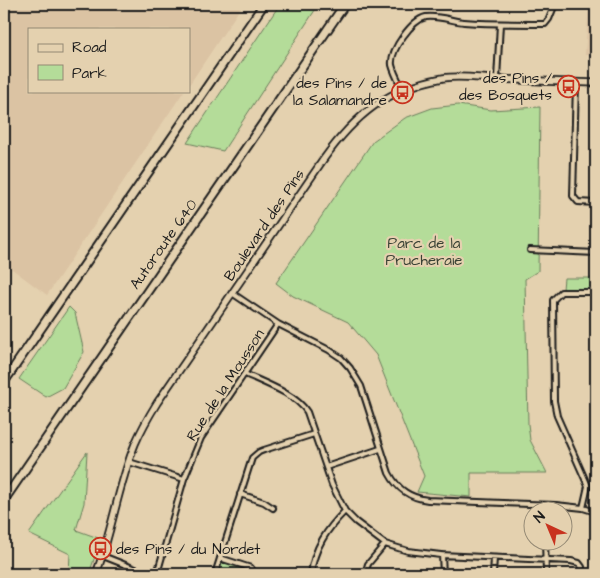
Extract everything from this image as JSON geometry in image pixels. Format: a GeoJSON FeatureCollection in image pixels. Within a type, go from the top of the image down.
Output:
{"type":"FeatureCollection","features":[{"type":"Feature","properties":{"kind":"highway"},"geometry":{"type":"LineString","coordinates":[[4,382],[264,4]]}},
{"type":"Feature","properties":{"kind":"highway","name":"Autoroute 640"},"geometry":{"type":"LineString","coordinates":[[4,500],[345,4]]}},
{"type":"Feature","properties":{"kind":"street"},"geometry":{"type":"LineString","coordinates":[[402,90],[392,64],[393,53],[398,44],[420,20],[434,17],[451,21],[545,24],[555,4]]}},
{"type":"Feature","properties":{"kind":"street"},"geometry":{"type":"LineString","coordinates":[[497,79],[500,24]]}},
{"type":"Feature","properties":{"kind":"street","name":"Boulevard des Pins"},"geometry":{"type":"LineString","coordinates":[[96,574],[135,444],[157,403],[346,129],[362,114],[402,90],[444,78],[473,77],[596,84]]}},
{"type":"Feature","properties":{"kind":"street"},"geometry":{"type":"LineString","coordinates":[[576,83],[572,192],[575,200],[578,202],[596,203]]}},
{"type":"Feature","properties":{"kind":"street"},"geometry":{"type":"LineString","coordinates":[[530,250],[596,253]]}},
{"type":"Feature","properties":{"kind":"street"},"geometry":{"type":"LineString","coordinates":[[582,508],[588,486],[557,416],[554,401],[553,300],[561,292],[596,292]]}},
{"type":"Feature","properties":{"kind":"street"},"geometry":{"type":"LineString","coordinates":[[232,293],[278,324],[330,350],[350,368],[360,386],[380,449],[393,480],[404,492],[411,496],[428,500],[522,504]]}},
{"type":"Feature","properties":{"kind":"street","name":"Rue de la Mousson"},"geometry":{"type":"LineString","coordinates":[[157,574],[184,479],[201,438],[278,324]]}},
{"type":"Feature","properties":{"kind":"street"},"geometry":{"type":"LineString","coordinates":[[245,374],[295,399],[303,405],[332,485],[345,511],[385,544],[408,551],[442,555],[571,561],[579,563],[582,567],[579,574]]}},
{"type":"Feature","properties":{"kind":"street"},"geometry":{"type":"LineString","coordinates":[[215,574],[249,465],[254,455],[314,434]]}},
{"type":"Feature","properties":{"kind":"street"},"geometry":{"type":"LineString","coordinates":[[326,466],[380,449]]}},
{"type":"Feature","properties":{"kind":"street"},"geometry":{"type":"LineString","coordinates":[[129,462],[184,479]]}},
{"type":"Feature","properties":{"kind":"street"},"geometry":{"type":"LineString","coordinates":[[240,494],[264,502],[273,508]]}},
{"type":"Feature","properties":{"kind":"street"},"geometry":{"type":"LineString","coordinates":[[572,507],[596,512]]}},
{"type":"Feature","properties":{"kind":"street"},"geometry":{"type":"LineString","coordinates":[[310,574],[315,552],[331,526],[345,511]]}},
{"type":"Feature","properties":{"kind":"street"},"geometry":{"type":"LineString","coordinates":[[365,574],[368,564],[385,544]]}},
{"type":"Feature","properties":{"kind":"street"},"geometry":{"type":"LineString","coordinates":[[545,550],[546,574]]}},
{"type":"Feature","properties":{"kind":"street"},"geometry":{"type":"LineString","coordinates":[[442,555],[443,574]]}},
{"type":"Feature","properties":{"kind":"street"},"geometry":{"type":"LineString","coordinates":[[102,556],[148,574]]}},
{"type":"Feature","properties":{"kind":"street"},"geometry":{"type":"LineString","coordinates":[[220,558],[251,568],[255,574]]}},
{"type":"Feature","properties":{"kind":"street"},"geometry":{"type":"LineString","coordinates":[[493,574],[494,558]]}},
{"type":"Feature","properties":{"kind":"street"},"geometry":{"type":"LineString","coordinates":[[39,574],[41,571],[60,574]]}},
{"type":"Feature","properties":{"kind":"shaded area"},"geometry":{"type":"Polygon","coordinates":[[[4,4],[243,4],[190,84],[190,28],[28,28],[28,92],[183,92],[47,295],[4,263],[4,4]]]}},
{"type":"Feature","properties":{"kind":"shaded area"},"geometry":{"type":"Polygon","coordinates":[[[589,4],[596,4],[596,55],[585,55],[589,4]]]}},
{"type":"Feature","properties":{"kind":"green space"},"geometry":{"type":"Polygon","coordinates":[[[280,4],[319,4],[223,151],[187,143],[280,4]]]}},
{"type":"Feature","properties":{"kind":"green space","name":"Parc de la Prucheraie"},"geometry":{"type":"Polygon","coordinates":[[[458,105],[491,110],[540,107],[538,271],[525,279],[528,424],[530,440],[547,473],[471,473],[471,497],[417,492],[424,476],[376,355],[348,322],[293,296],[276,283],[373,141],[405,118],[432,108],[458,105]]]}},
{"type":"Feature","properties":{"kind":"green space"},"geometry":{"type":"Polygon","coordinates":[[[564,278],[596,278],[596,290],[563,289],[564,278]]]}},
{"type":"Feature","properties":{"kind":"green space"},"geometry":{"type":"Polygon","coordinates":[[[69,307],[75,313],[84,352],[63,388],[46,397],[19,379],[69,307]]]}},
{"type":"Feature","properties":{"kind":"green space"},"geometry":{"type":"Polygon","coordinates":[[[87,452],[84,503],[76,530],[101,539],[89,574],[69,573],[70,554],[29,534],[87,452]]]}},
{"type":"Feature","properties":{"kind":"green space"},"geometry":{"type":"Polygon","coordinates":[[[220,558],[251,568],[254,574],[215,574],[220,558]]]}},
{"type":"Feature","properties":{"kind":"place","name":"des Pins / des Bosquets"},"geometry":{"type":"Point","coordinates":[568,87]}},
{"type":"Feature","properties":{"kind":"place","name":"des Pins / de la Salamandre"},"geometry":{"type":"Point","coordinates":[403,92]}},
{"type":"Feature","properties":{"kind":"place","name":"des Pins / du Nordet"},"geometry":{"type":"Point","coordinates":[100,549]}}]}
